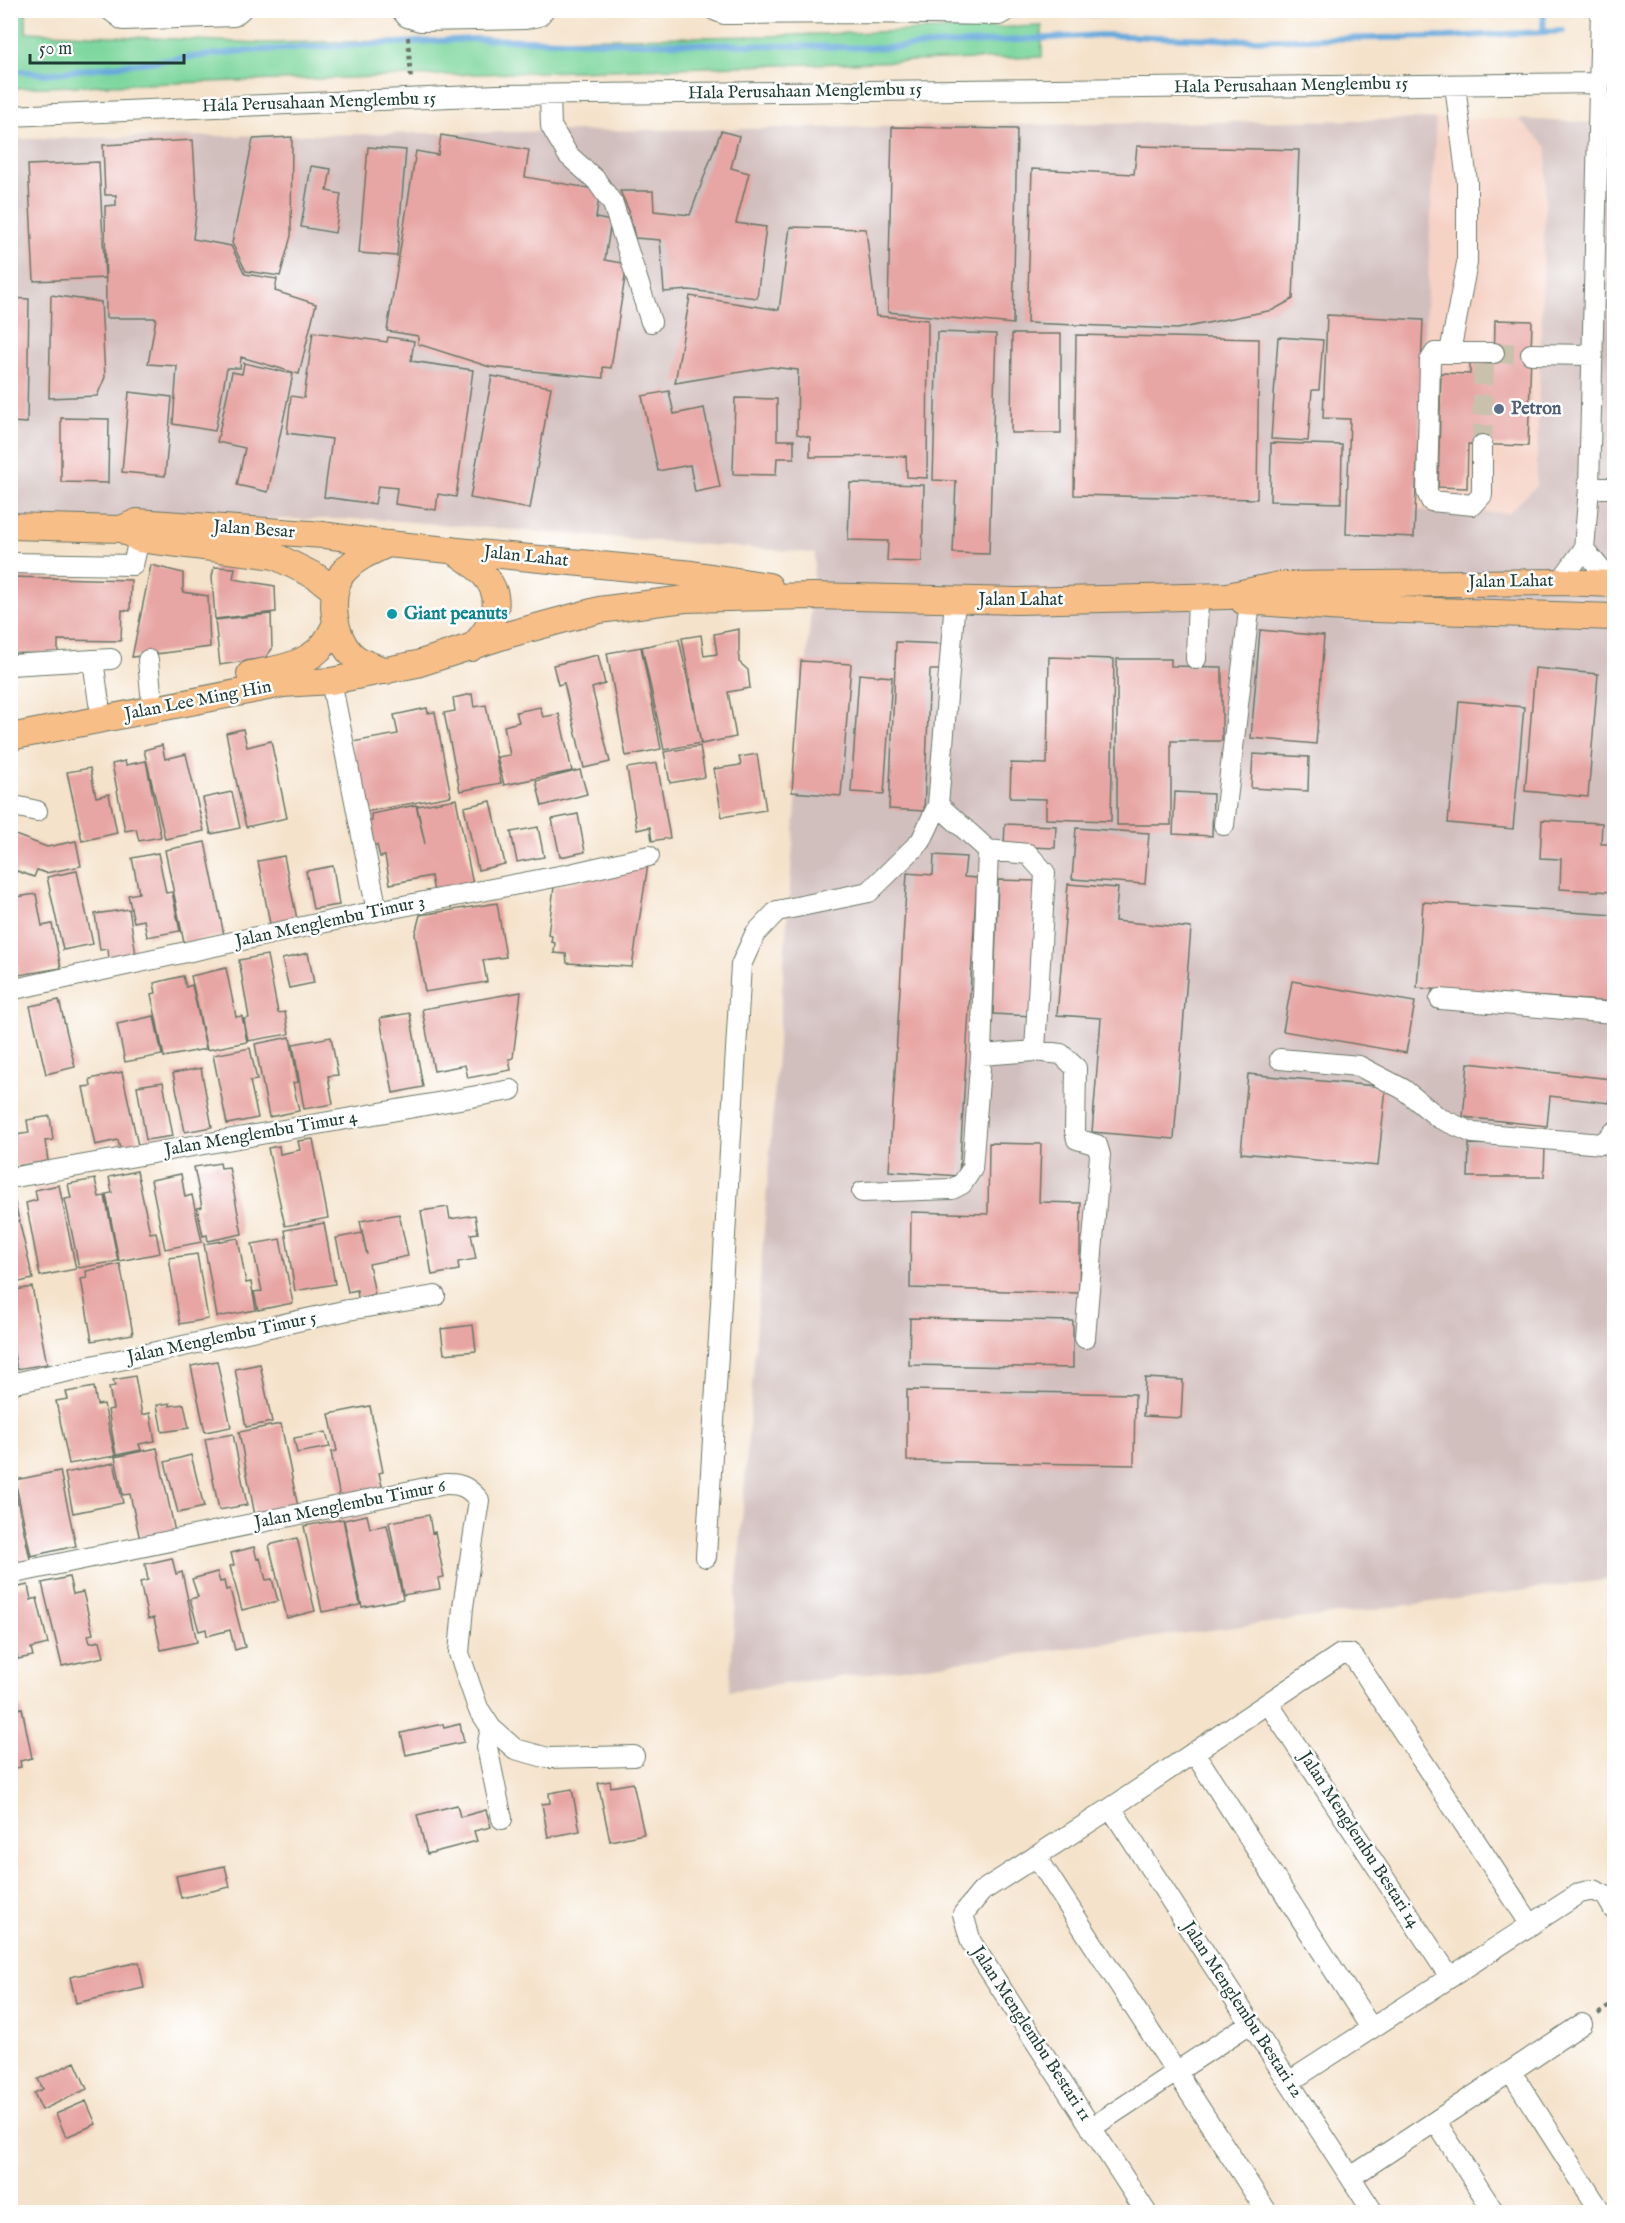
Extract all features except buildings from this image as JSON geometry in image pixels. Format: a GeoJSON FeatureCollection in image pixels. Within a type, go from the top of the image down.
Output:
{"type":"FeatureCollection","features":[{"type":"Feature","properties":{"kind":"main road","name":"Jalan Besar"},"geometry":{"type":"LineString","coordinates":[[130,534],[137,522],[324,535],[388,544]]}},
{"type":"Feature","properties":{"kind":"main road","name":"Jalan Besar"},"geometry":{"type":"LineString","coordinates":[[10,526],[130,534],[274,556],[317,577],[334,590]]}},
{"type":"Feature","properties":{"kind":"main road"},"geometry":{"type":"LineString","coordinates":[[388,544],[452,549],[474,562],[490,581],[495,599],[494,614],[486,632],[470,648],[386,671],[356,658],[342,642],[336,624],[334,590],[344,571],[362,556],[388,544]]}},
{"type":"Feature","properties":{"kind":"main road","name":"Jalan Lahat"},"geometry":{"type":"LineString","coordinates":[[452,549],[692,574],[776,587],[813,596]]}},
{"type":"Feature","properties":{"kind":"main road","name":"Jalan Lahat"},"geometry":{"type":"LineString","coordinates":[[1239,599],[1279,585],[1613,583]]}},
{"type":"Feature","properties":{"kind":"main road","name":"Jalan Lahat"},"geometry":{"type":"LineString","coordinates":[[470,648],[510,634],[599,610],[685,599],[813,596],[1018,601],[1198,597],[1344,608],[1614,617]]}},
{"type":"Feature","properties":{"kind":"main road","name":"Jalan Lee Ming Hin"},"geometry":{"type":"LineString","coordinates":[[10,720],[274,670],[303,660],[323,646],[336,624]]}},
{"type":"Feature","properties":{"kind":"main road","name":"Jalan Lee Ming Hin"},"geometry":{"type":"LineString","coordinates":[[10,737],[283,684],[331,681],[386,671]]}},
{"type":"Feature","properties":{"kind":"street"},"geometry":{"type":"LineString","coordinates":[[110,10],[123,20],[234,16],[241,10]]}},
{"type":"Feature","properties":{"kind":"street"},"geometry":{"type":"LineString","coordinates":[[404,20],[407,17],[420,21],[525,19],[539,16],[544,10]]}},
{"type":"Feature","properties":{"kind":"street"},"geometry":{"type":"LineString","coordinates":[[714,10],[724,14],[860,12],[999,15],[1008,10]]}},
{"type":"Feature","properties":{"kind":"street"},"geometry":{"type":"LineString","coordinates":[[1560,582],[1584,549],[1589,488],[1601,10]]}},
{"type":"Feature","properties":{"kind":"street","name":"Hala Perusahaan Menglembu 15"},"geometry":{"type":"LineString","coordinates":[[10,116],[550,94],[1600,83]]}},
{"type":"Feature","properties":{"kind":"street"},"geometry":{"type":"LineString","coordinates":[[1450,352],[1467,263],[1467,182],[1455,85]]}},
{"type":"Feature","properties":{"kind":"street"},"geometry":{"type":"LineString","coordinates":[[550,94],[551,126],[568,155],[596,180],[613,204],[651,322]]}},
{"type":"Feature","properties":{"kind":"street"},"geometry":{"type":"LineString","coordinates":[[1482,445],[1482,495],[1473,505],[1431,501],[1427,492],[1430,361],[1435,353],[1450,352],[1487,356]]}},
{"type":"Feature","properties":{"kind":"street"},"geometry":{"type":"LineString","coordinates":[[1531,354],[1593,355]]}},
{"type":"Feature","properties":{"kind":"street"},"geometry":{"type":"LineString","coordinates":[[1589,488],[1614,488]]}},
{"type":"Feature","properties":{"kind":"street"},"geometry":{"type":"LineString","coordinates":[[10,563],[133,565],[130,534]]}},
{"type":"Feature","properties":{"kind":"street"},"geometry":{"type":"LineString","coordinates":[[1584,549],[1613,583]]}},
{"type":"Feature","properties":{"kind":"street"},"geometry":{"type":"LineString","coordinates":[[1196,659],[1198,597]]}},
{"type":"Feature","properties":{"kind":"street"},"geometry":{"type":"LineString","coordinates":[[1224,825],[1239,599]]}},
{"type":"Feature","properties":{"kind":"street"},"geometry":{"type":"LineString","coordinates":[[706,1557],[741,965],[755,934],[777,911],[869,892],[921,841],[938,806],[955,600]]}},
{"type":"Feature","properties":{"kind":"street"},"geometry":{"type":"LineString","coordinates":[[10,665],[102,660],[99,703]]}},
{"type":"Feature","properties":{"kind":"street"},"geometry":{"type":"LineString","coordinates":[[148,660],[152,693]]}},
{"type":"Feature","properties":{"kind":"street"},"geometry":{"type":"LineString","coordinates":[[331,681],[376,911]]}},
{"type":"Feature","properties":{"kind":"street"},"geometry":{"type":"LineString","coordinates":[[10,805],[37,811]]}},
{"type":"Feature","properties":{"kind":"street"},"geometry":{"type":"LineString","coordinates":[[938,806],[987,850],[1028,854],[1045,873],[1035,1051]]}},
{"type":"Feature","properties":{"kind":"street"},"geometry":{"type":"LineString","coordinates":[[862,1192],[952,1189],[962,1184],[972,1169],[981,1055],[987,850]]}},
{"type":"Feature","properties":{"kind":"street","name":"Jalan Menglembu Timur 3"},"geometry":{"type":"LineString","coordinates":[[10,990],[376,911],[570,874],[649,856]]}},
{"type":"Feature","properties":{"kind":"street"},"geometry":{"type":"LineString","coordinates":[[1440,999],[1614,1013]]}},
{"type":"Feature","properties":{"kind":"street"},"geometry":{"type":"LineString","coordinates":[[981,1055],[1035,1051],[1061,1054],[1076,1068],[1075,1131],[1077,1139],[1097,1145],[1100,1155],[1085,1338]]}},
{"type":"Feature","properties":{"kind":"street"},"geometry":{"type":"LineString","coordinates":[[1280,1059],[1359,1066],[1403,1089],[1439,1118],[1473,1133],[1602,1144],[1614,1132]]}},
{"type":"Feature","properties":{"kind":"street","name":"Jalan Menglembu Timur 4"},"geometry":{"type":"LineString","coordinates":[[10,1178],[511,1090]]}},
{"type":"Feature","properties":{"kind":"street","name":"Jalan Menglembu Timur 5"},"geometry":{"type":"LineString","coordinates":[[10,1384],[348,1310],[435,1296]]}},
{"type":"Feature","properties":{"kind":"street","name":"Jalan Menglembu Timur 6"},"geometry":{"type":"LineString","coordinates":[[10,1574],[458,1483],[471,1490],[479,1500],[463,1606],[459,1653],[478,1708],[491,1728],[515,1749],[548,1758],[634,1756]]}},
{"type":"Feature","properties":{"kind":"street","name":"Jalan Menglembu Bestari 11"},"geometry":{"type":"LineString","coordinates":[[1146,2212],[971,1942],[963,1914],[982,1891],[1111,1808],[1341,1654],[1350,1654],[1531,1924]]}},
{"type":"Feature","properties":{"kind":"street","name":"Jalan Menglembu Bestari 14"},"geometry":{"type":"LineString","coordinates":[[1268,1702],[1450,1977]]}},
{"type":"Feature","properties":{"kind":"street"},"geometry":{"type":"LineString","coordinates":[[491,1728],[486,1747],[502,1818]]}},
{"type":"Feature","properties":{"kind":"street"},"geometry":{"type":"LineString","coordinates":[[1194,1752],[1371,2028]]}},
{"type":"Feature","properties":{"kind":"street","name":"Jalan Menglembu Bestari 12"},"geometry":{"type":"LineString","coordinates":[[1111,1808],[1373,2212]]}},
{"type":"Feature","properties":{"kind":"street"},"geometry":{"type":"LineString","coordinates":[[1036,1856],[1267,2212]]}},
{"type":"Feature","properties":{"kind":"street"},"geometry":{"type":"LineString","coordinates":[[1289,2082],[1580,1893],[1593,1890],[1606,1896],[1614,1910]]}},
{"type":"Feature","properties":{"kind":"street"},"geometry":{"type":"LineString","coordinates":[[1091,2128],[1249,2024]]}},
{"type":"Feature","properties":{"kind":"street"},"geometry":{"type":"LineString","coordinates":[[1351,2177],[1582,2024]]}},
{"type":"Feature","properties":{"kind":"street"},"geometry":{"type":"LineString","coordinates":[[1511,2072],[1601,2212]]}},
{"type":"Feature","properties":{"kind":"street"},"geometry":{"type":"LineString","coordinates":[[1436,2122],[1494,2212]]}},
{"type":"Feature","properties":{"kind":"path"},"geometry":{"type":"LineString","coordinates":[[404,20],[409,69]]}},
{"type":"Feature","properties":{"kind":"shaded area"},"geometry":{"type":"Polygon","coordinates":[[[1079,10],[1192,11],[1079,18],[1079,10]]]}},
{"type":"Feature","properties":{"kind":"shaded area"},"geometry":{"type":"Polygon","coordinates":[[[1436,119],[1518,119],[1547,146],[1536,486],[1509,513],[1416,510],[1436,119]]]}},
{"type":"Feature","properties":{"kind":"shaded area"},"geometry":{"type":"Polygon","coordinates":[[[1436,119],[1416,510],[1508,513],[1536,486],[1547,147],[1518,119],[1614,124],[1614,1579],[729,1691],[815,553],[372,519],[11,520],[10,139],[1436,119]]]}},
{"type":"Feature","properties":{"kind":"green space"},"geometry":{"type":"Polygon","coordinates":[[[10,11],[26,11],[26,32],[260,43],[768,36],[1042,26],[1042,57],[11,88],[10,11]]]}},
{"type":"Feature","properties":{"kind":"waterway"},"geometry":{"type":"LineString","coordinates":[[1543,32],[1544,10]]}},
{"type":"Feature","properties":{"kind":"waterway"},"geometry":{"type":"LineString","coordinates":[[10,70],[45,74],[244,51],[474,39],[882,48],[1101,35],[1241,40],[1446,37],[1563,31]]}},
{"type":"Feature","properties":{"kind":"tunnel"},"geometry":{"type":"LineString","coordinates":[[1494,353],[1531,354]]}},
{"type":"Feature","properties":{"kind":"tunnel"},"geometry":{"type":"LineString","coordinates":[[1482,445],[1484,364]]}},
{"type":"Feature","properties":{"kind":"place","name":"Petron"},"geometry":{"type":"Point","coordinates":[1499,409]}},
{"type":"Feature","properties":{"kind":"place","name":"Giant peanuts"},"geometry":{"type":"Point","coordinates":[392,614]}}]}
